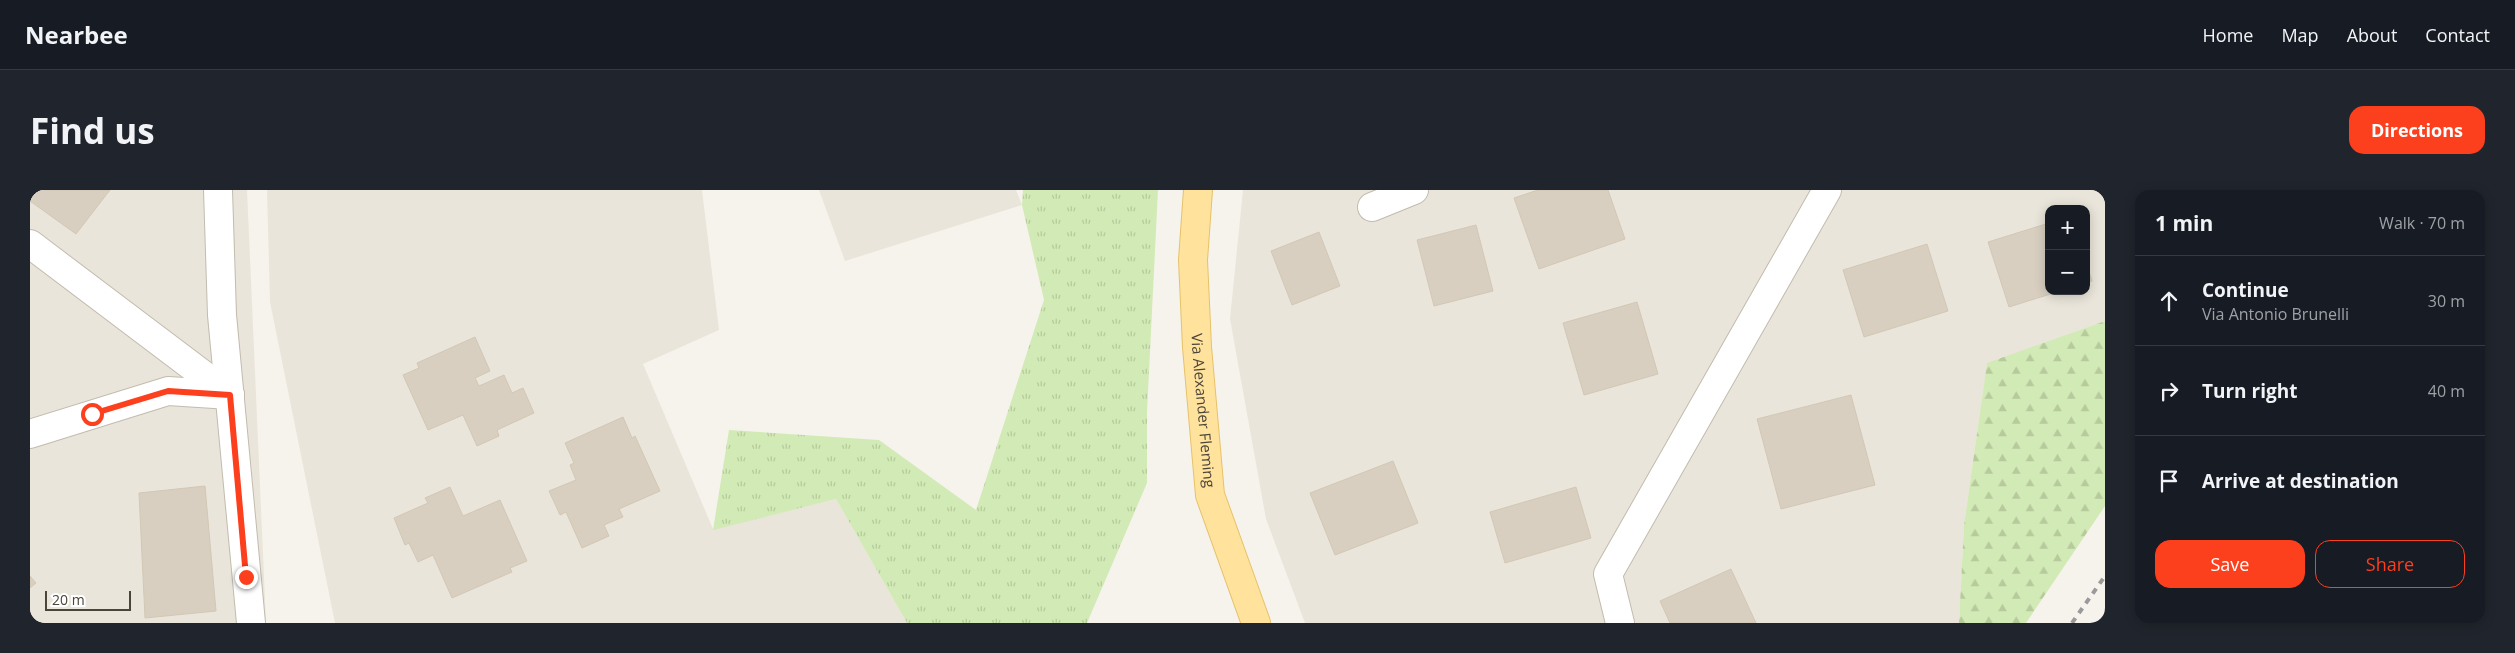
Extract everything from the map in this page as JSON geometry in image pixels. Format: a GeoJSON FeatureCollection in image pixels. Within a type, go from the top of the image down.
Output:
{"type":"FeatureCollection","features":[{"type":"Feature","properties":{"kind":"main road","name":"Via Alexander Fleming"},"geometry":{"type":"LineString","coordinates":[[1198,190],[1193,260],[1197,347],[1210,495],[1256,623]]}},
{"type":"Feature","properties":{"kind":"street"},"geometry":{"type":"LineString","coordinates":[[218,190],[222,315],[251,623]]}},
{"type":"Feature","properties":{"kind":"street"},"geometry":{"type":"LineString","coordinates":[[1372,206],[1414,190]]}},
{"type":"Feature","properties":{"kind":"street"},"geometry":{"type":"LineString","coordinates":[[1620,623],[1608,574],[1827,190]]}},
{"type":"Feature","properties":{"kind":"street"},"geometry":{"type":"LineString","coordinates":[[30,244],[230,395]]}},
{"type":"Feature","properties":{"kind":"street"},"geometry":{"type":"LineString","coordinates":[[30,434],[168,391],[230,395]]}},
{"type":"Feature","properties":{"kind":"shaded area"},"geometry":{"type":"Polygon","coordinates":[[[30,190],[247,190],[266,623],[30,623],[30,190]]]}},
{"type":"Feature","properties":{"kind":"shaded area"},"geometry":{"type":"Polygon","coordinates":[[[267,190],[702,190],[719,330],[643,364],[713,529],[836,499],[907,623],[335,623],[270,302],[267,190]]]}},
{"type":"Feature","properties":{"kind":"shaded area"},"geometry":{"type":"Polygon","coordinates":[[[819,190],[1016,190],[1022,205],[845,261],[819,190]]]}},
{"type":"Feature","properties":{"kind":"shaded area"},"geometry":{"type":"Polygon","coordinates":[[[1243,190],[2105,190],[2105,321],[1987,364],[1964,525],[1959,623],[1305,623],[1266,519],[1230,319],[1243,190]]]}},
{"type":"Feature","properties":{"kind":"green space"},"geometry":{"type":"Polygon","coordinates":[[[1023,190],[1158,190],[1147,412],[1147,483],[1087,623],[907,623],[836,499],[713,530],[729,430],[879,440],[976,510],[1044,300],[1022,205],[1023,190]]]}},
{"type":"Feature","properties":{"kind":"green space"},"geometry":{"type":"Polygon","coordinates":[[[2105,321],[2105,506],[2026,623],[1959,623],[1964,525],[1987,363],[2105,321]]]}},
{"type":"Feature","properties":{"kind":"building"},"geometry":{"type":"Polygon","coordinates":[[[30,190],[110,190],[76,234],[30,201],[30,190]]]}},
{"type":"Feature","properties":{"kind":"building"},"geometry":{"type":"Polygon","coordinates":[[[1538,190],[1608,190],[1625,239],[1539,269],[1514,198],[1538,190]]]}},
{"type":"Feature","properties":{"kind":"building"},"geometry":{"type":"Polygon","coordinates":[[[2045,224],[2045,295],[2047,295],[2009,307],[1988,242],[2045,224]]]}},
{"type":"Feature","properties":{"kind":"building"},"geometry":{"type":"Polygon","coordinates":[[[1476,225],[1493,291],[1434,306],[1417,240],[1476,225]]]}},
{"type":"Feature","properties":{"kind":"building"},"geometry":{"type":"Polygon","coordinates":[[[1319,232],[1340,286],[1292,305],[1271,251],[1319,232]]]}},
{"type":"Feature","properties":{"kind":"building"},"geometry":{"type":"Polygon","coordinates":[[[1927,244],[1948,311],[1864,337],[1843,270],[1927,244]]]}},
{"type":"Feature","properties":{"kind":"building"},"geometry":{"type":"Polygon","coordinates":[[[1637,302],[1658,374],[1584,395],[1563,323],[1637,302]]]}},
{"type":"Feature","properties":{"kind":"building"},"geometry":{"type":"Polygon","coordinates":[[[475,337],[490,371],[475,378],[479,386],[504,375],[512,393],[523,388],[534,413],[497,430],[499,436],[477,446],[463,415],[428,430],[403,375],[419,368],[417,363],[475,337]]]}},
{"type":"Feature","properties":{"kind":"building"},"geometry":{"type":"Polygon","coordinates":[[[1851,395],[1875,485],[1781,509],[1757,419],[1851,395]]]}},
{"type":"Feature","properties":{"kind":"building"},"geometry":{"type":"Polygon","coordinates":[[[623,417],[632,438],[635,436],[660,491],[619,509],[623,517],[604,525],[609,536],[582,548],[566,512],[560,515],[549,491],[576,480],[570,465],[574,463],[565,443],[623,417]]]}},
{"type":"Feature","properties":{"kind":"building"},"geometry":{"type":"Polygon","coordinates":[[[1393,461],[1418,523],[1335,555],[1310,493],[1393,461]]]}},
{"type":"Feature","properties":{"kind":"building"},"geometry":{"type":"Polygon","coordinates":[[[205,486],[216,611],[145,618],[139,493],[205,486]]]}},
{"type":"Feature","properties":{"kind":"building"},"geometry":{"type":"Polygon","coordinates":[[[450,487],[463,516],[500,500],[527,561],[510,568],[512,572],[452,598],[433,555],[418,562],[409,543],[405,545],[394,518],[428,503],[425,498],[450,487]]]}},
{"type":"Feature","properties":{"kind":"building"},"geometry":{"type":"Polygon","coordinates":[[[1576,487],[1591,538],[1505,563],[1490,512],[1576,487]]]}},
{"type":"Feature","properties":{"kind":"building"},"geometry":{"type":"Polygon","coordinates":[[[1731,569],[1756,623],[1670,623],[1660,601],[1731,569]]]}},
{"type":"Feature","properties":{"kind":"building"},"geometry":{"type":"Polygon","coordinates":[[[30,576],[36,583],[30,588],[30,576]]]}},
{"type":"Feature","properties":{"kind":"railway"},"geometry":{"type":"LineString","coordinates":[[2072,623],[2105,576]]}},
{"type":"Feature","properties":{"kind":"route"},"geometry":{"type":"LineString","coordinates":[[92,414],[168,391],[230,395],[246,577]]}}]}
